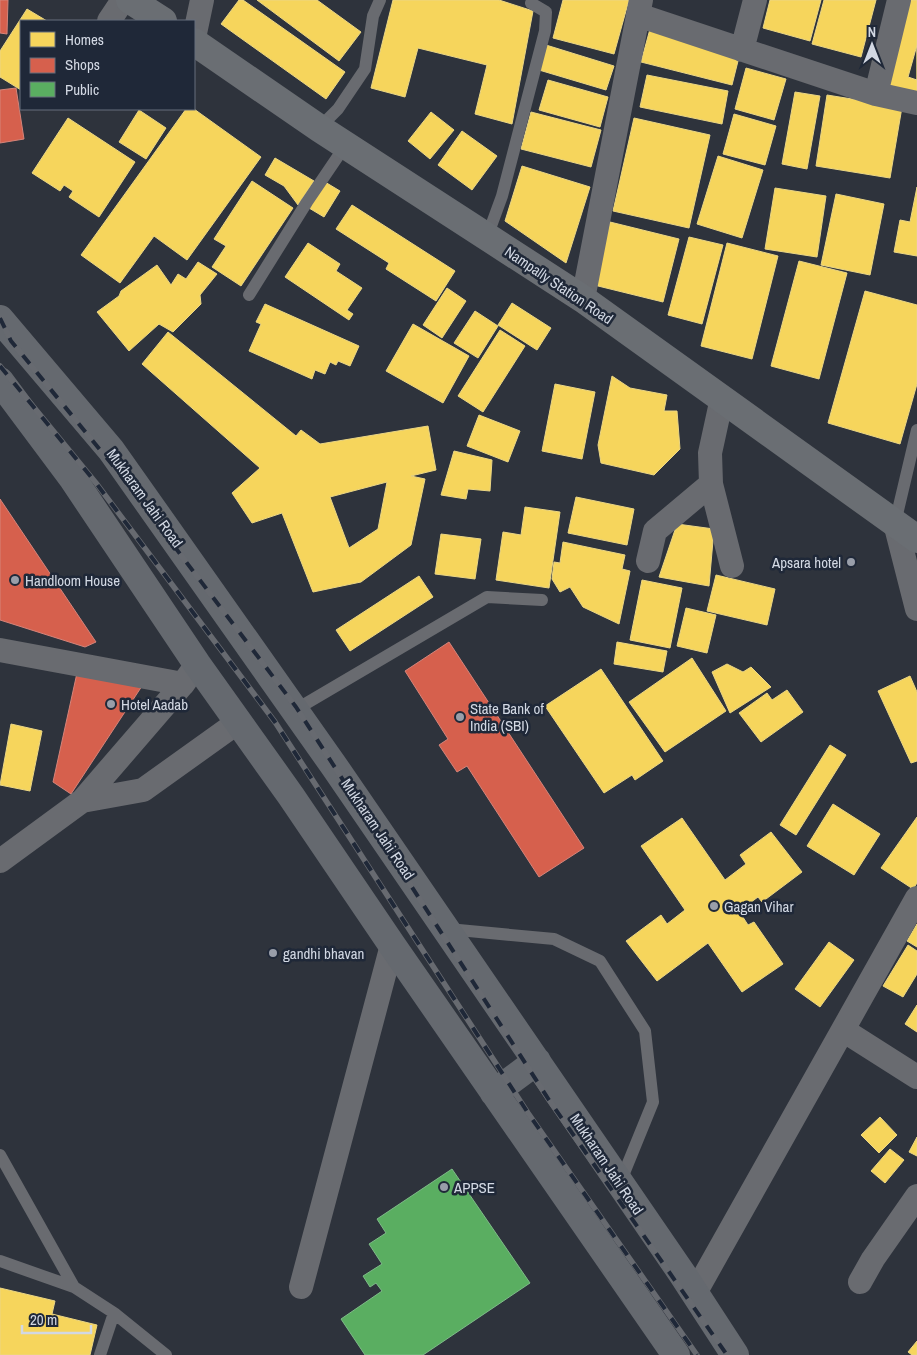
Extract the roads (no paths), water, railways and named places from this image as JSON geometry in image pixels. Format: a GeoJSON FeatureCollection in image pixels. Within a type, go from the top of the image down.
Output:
{"type":"FeatureCollection","features":[{"type":"Feature","properties":{"kind":"highway","name":"Mukharam Jahi Road"},"geometry":{"type":"LineString","coordinates":[[0,319],[112,450],[295,710],[537,1061],[735,1355]]}},
{"type":"Feature","properties":{"kind":"highway"},"geometry":{"type":"LineString","coordinates":[[0,381],[73,479],[190,674],[238,722],[676,1355]]}},
{"type":"Feature","properties":{"kind":"highway"},"geometry":{"type":"LineString","coordinates":[[494,1093],[537,1061]]}},
{"type":"Feature","properties":{"kind":"main road"},"geometry":{"type":"LineString","coordinates":[[130,0],[161,20]]}},
{"type":"Feature","properties":{"kind":"main road","name":"Nampally Station Road"},"geometry":{"type":"LineString","coordinates":[[195,41],[345,146],[583,299],[917,539]]}},
{"type":"Feature","properties":{"kind":"street"},"geometry":{"type":"LineString","coordinates":[[110,20],[123,0]]}},
{"type":"Feature","properties":{"kind":"street"},"geometry":{"type":"LineString","coordinates":[[195,35],[202,0]]}},
{"type":"Feature","properties":{"kind":"street"},"geometry":{"type":"LineString","coordinates":[[742,50],[755,0]]}},
{"type":"Feature","properties":{"kind":"street"},"geometry":{"type":"LineString","coordinates":[[876,94],[899,0]]}},
{"type":"Feature","properties":{"kind":"street"},"geometry":{"type":"LineString","coordinates":[[583,299],[640,7],[742,50],[876,94],[917,103]]}},
{"type":"Feature","properties":{"kind":"street"},"geometry":{"type":"LineString","coordinates":[[722,398],[710,453],[711,484],[732,566]]}},
{"type":"Feature","properties":{"kind":"street"},"geometry":{"type":"LineString","coordinates":[[648,561],[655,531],[711,484]]}},
{"type":"Feature","properties":{"kind":"street"},"geometry":{"type":"LineString","coordinates":[[895,523],[917,609]]}},
{"type":"Feature","properties":{"kind":"street"},"geometry":{"type":"LineString","coordinates":[[0,650],[190,674]]}},
{"type":"Feature","properties":{"kind":"street"},"geometry":{"type":"LineString","coordinates":[[0,862],[82,801],[190,674]]}},
{"type":"Feature","properties":{"kind":"street"},"geometry":{"type":"LineString","coordinates":[[82,801],[143,790],[238,722]]}},
{"type":"Feature","properties":{"kind":"street"},"geometry":{"type":"LineString","coordinates":[[695,1293],[917,898]]}},
{"type":"Feature","properties":{"kind":"street"},"geometry":{"type":"LineString","coordinates":[[301,1287],[392,946]]}},
{"type":"Feature","properties":{"kind":"street"},"geometry":{"type":"LineString","coordinates":[[842,1030],[917,1077]]}},
{"type":"Feature","properties":{"kind":"street"},"geometry":{"type":"LineString","coordinates":[[860,1282],[873,1259],[917,1196]]}},
{"type":"Feature","properties":{"kind":"lane"},"geometry":{"type":"LineString","coordinates":[[319,128],[338,109],[365,69],[373,16],[380,0]]}},
{"type":"Feature","properties":{"kind":"lane"},"geometry":{"type":"LineString","coordinates":[[487,237],[502,196],[546,31],[546,12],[531,3]]}},
{"type":"Feature","properties":{"kind":"lane"},"geometry":{"type":"LineString","coordinates":[[249,294],[306,202],[345,146]]}},
{"type":"Feature","properties":{"kind":"lane"},"geometry":{"type":"LineString","coordinates":[[895,523],[917,430]]}},
{"type":"Feature","properties":{"kind":"lane"},"geometry":{"type":"LineString","coordinates":[[295,710],[487,597],[542,600]]}},
{"type":"Feature","properties":{"kind":"lane"},"geometry":{"type":"LineString","coordinates":[[446,929],[554,939],[600,961],[645,1030],[653,1102],[620,1183]]}},
{"type":"Feature","properties":{"kind":"lane"},"geometry":{"type":"LineString","coordinates":[[0,1155],[74,1287]]}},
{"type":"Feature","properties":{"kind":"lane"},"geometry":{"type":"LineString","coordinates":[[0,1261],[74,1287],[114,1314],[166,1355]]}},
{"type":"Feature","properties":{"kind":"lane"},"geometry":{"type":"LineString","coordinates":[[100,1355],[114,1314]]}},
{"type":"Feature","properties":{"kind":"railway"},"geometry":{"type":"LineString","coordinates":[[0,318],[11,341],[115,468],[296,707],[549,1100],[727,1355]]}},
{"type":"Feature","properties":{"kind":"railway"},"geometry":{"type":"LineString","coordinates":[[0,366],[96,483],[275,722],[528,1113],[697,1355]]}},
{"type":"Feature","properties":{"kind":"place","name":"Apsara hotel"},"geometry":{"type":"Point","coordinates":[851,562]}},
{"type":"Feature","properties":{"kind":"place","name":"Handloom House"},"geometry":{"type":"Point","coordinates":[15,580]}},
{"type":"Feature","properties":{"kind":"place","name":"Hotel Aadab"},"geometry":{"type":"Point","coordinates":[111,704]}},
{"type":"Feature","properties":{"kind":"place","name":"State Bank of India (SBI)"},"geometry":{"type":"Point","coordinates":[460,717]}},
{"type":"Feature","properties":{"kind":"place","name":"Gagan Vihar"},"geometry":{"type":"Point","coordinates":[714,906]}},
{"type":"Feature","properties":{"kind":"place","name":"gandhi bhavan"},"geometry":{"type":"Point","coordinates":[273,953]}},
{"type":"Feature","properties":{"kind":"place","name":"APPSE"},"geometry":{"type":"Point","coordinates":[444,1187]}}]}
